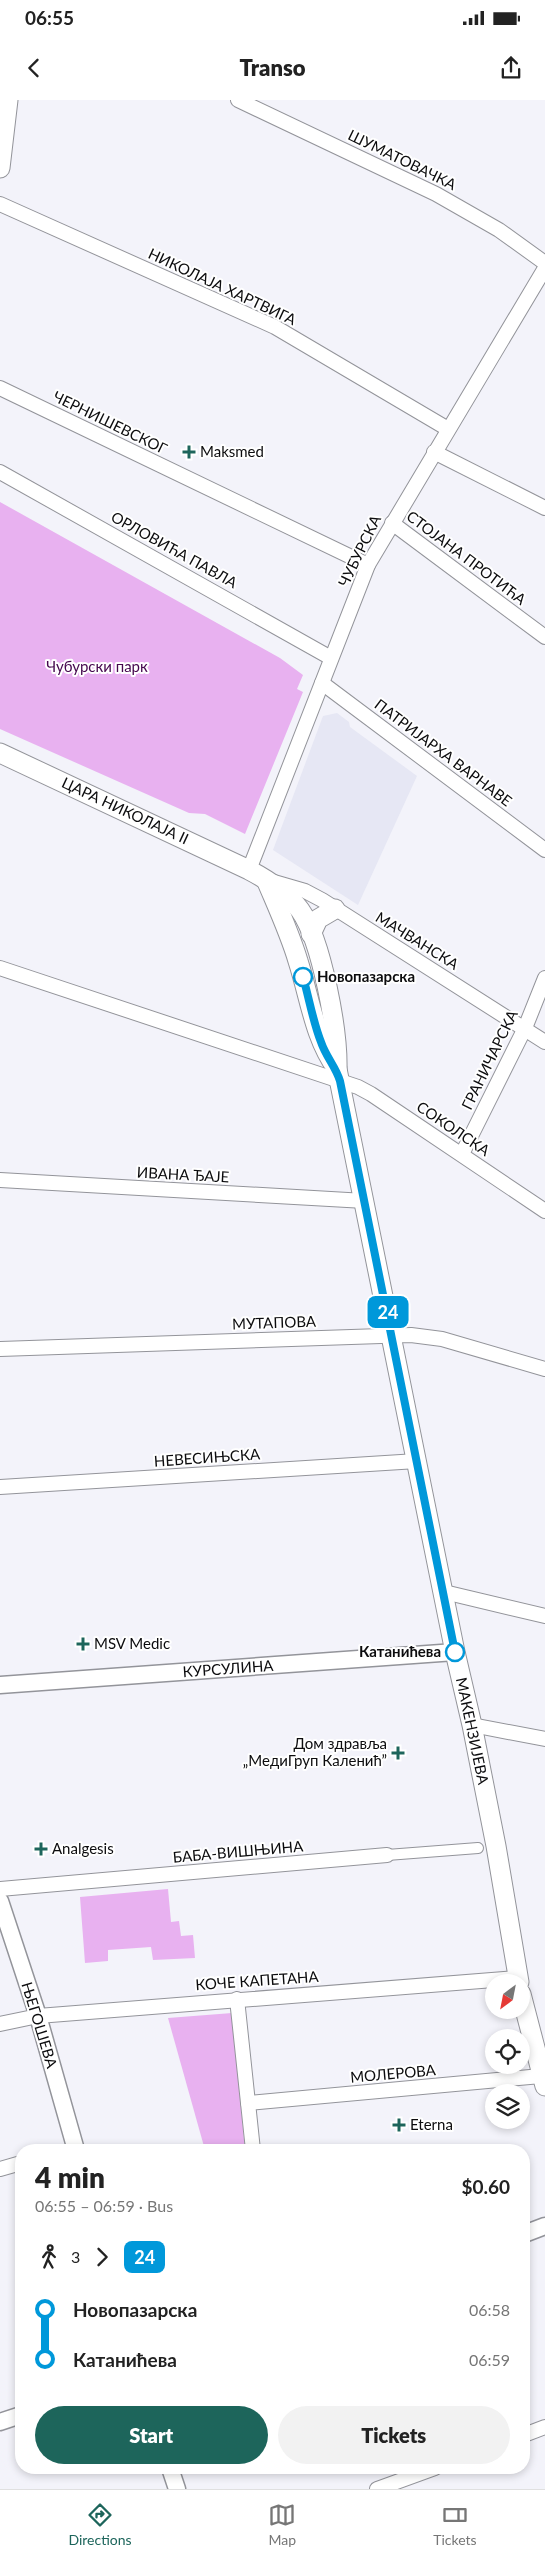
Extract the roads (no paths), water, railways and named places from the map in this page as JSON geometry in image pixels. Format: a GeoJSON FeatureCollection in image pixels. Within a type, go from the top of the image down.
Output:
{"type":"FeatureCollection","features":[{"type":"Feature","properties":{"kind":"main road"},"geometry":{"type":"LineString","coordinates":[[0,168],[8,100]]}},
{"type":"Feature","properties":{"kind":"main road","name":"ЦАРА НИКОЛАЈА II"},"geometry":{"type":"LineString","coordinates":[[0,753],[250,870]]}},
{"type":"Feature","properties":{"kind":"main road","name":"МАКЕНЗИЈЕВА"},"geometry":{"type":"LineString","coordinates":[[250,870],[266,880],[299,909],[311,934],[328,991],[338,1045],[339,1075],[496,1846],[517,1974]]}},
{"type":"Feature","properties":{"kind":"main road","name":"МАКЕНЗИЈЕВА"},"geometry":{"type":"LineString","coordinates":[[266,880],[298,961],[320,1041],[339,1075]]}},
{"type":"Feature","properties":{"kind":"main road"},"geometry":{"type":"LineString","coordinates":[[311,934],[318,919],[335,909]]}},
{"type":"Feature","properties":{"kind":"main road","name":"МАКЕНЗИЈЕВА"},"geometry":{"type":"LineString","coordinates":[[528,2019],[543,2081]]}},
{"type":"Feature","properties":{"kind":"street","name":"ШУМАТОВАЧКА"},"geometry":{"type":"LineString","coordinates":[[238,100],[436,194],[499,230],[545,263]]}},
{"type":"Feature","properties":{"kind":"street","name":"НИКОЛАЈА ХАРТВИГА"},"geometry":{"type":"LineString","coordinates":[[0,204],[275,327],[448,429]]}},
{"type":"Feature","properties":{"kind":"street","name":"ЧУБУРСКА"},"geometry":{"type":"LineString","coordinates":[[250,870],[368,565],[545,268]]}},
{"type":"Feature","properties":{"kind":"street","name":"ЧЕРНИШЕВСКОГ"},"geometry":{"type":"LineString","coordinates":[[0,388],[368,565]]}},
{"type":"Feature","properties":{"kind":"street"},"geometry":{"type":"LineString","coordinates":[[434,452],[545,508]]}},
{"type":"Feature","properties":{"kind":"street","name":"ОРЛОВИЋА ПАВЛА"},"geometry":{"type":"LineString","coordinates":[[0,472],[331,658]]}},
{"type":"Feature","properties":{"kind":"street","name":"СТОЈАНА ПРОТИЋА"},"geometry":{"type":"LineString","coordinates":[[392,523],[545,637]]}},
{"type":"Feature","properties":{"kind":"street","name":"ПАТРИЈАРХА ВАРНАВЕ"},"geometry":{"type":"LineString","coordinates":[[322,683],[545,850]]}},
{"type":"Feature","properties":{"kind":"street","name":"МАЧВАНСКА"},"geometry":{"type":"LineString","coordinates":[[266,880],[305,891],[545,1042]]}},
{"type":"Feature","properties":{"kind":"street"},"geometry":{"type":"LineString","coordinates":[[0,968],[281,1063],[339,1075]]}},
{"type":"Feature","properties":{"kind":"street","name":"ГРАНИЧАРСКА"},"geometry":{"type":"LineString","coordinates":[[462,1154],[525,1028],[545,978]]}},
{"type":"Feature","properties":{"kind":"street","name":"СОКОЛСКА"},"geometry":{"type":"LineString","coordinates":[[339,1075],[462,1154],[545,1211]]}},
{"type":"Feature","properties":{"kind":"street","name":"ИВАНА ЂАЈЕ"},"geometry":{"type":"LineString","coordinates":[[0,1180],[364,1201]]}},
{"type":"Feature","properties":{"kind":"street","name":"МУТАПОВА"},"geometry":{"type":"LineString","coordinates":[[0,1349],[392,1334],[442,1339],[545,1369]]}},
{"type":"Feature","properties":{"kind":"street","name":"НЕВЕСИЊСКА"},"geometry":{"type":"LineString","coordinates":[[0,1487],[417,1461]]}},
{"type":"Feature","properties":{"kind":"street"},"geometry":{"type":"LineString","coordinates":[[444,1592],[545,1616]]}},
{"type":"Feature","properties":{"kind":"street","name":"КУРСУЛИНА"},"geometry":{"type":"LineString","coordinates":[[0,1685],[455,1652]]}},
{"type":"Feature","properties":{"kind":"street"},"geometry":{"type":"LineString","coordinates":[[472,1725],[545,1740]]}},
{"type":"Feature","properties":{"kind":"street","name":"БАБА-ВИШЊИНА"},"geometry":{"type":"LineString","coordinates":[[0,1889],[478,1848]]}},
{"type":"Feature","properties":{"kind":"street","name":"ЊЕГОШЕВА"},"geometry":{"type":"LineString","coordinates":[[0,1901],[38,2016],[72,2144]]}},
{"type":"Feature","properties":{"kind":"street","name":"КОЧЕ КАПЕТАНА"},"geometry":{"type":"LineString","coordinates":[[0,2024],[38,2016],[237,1999],[485,1987]]}},
{"type":"Feature","properties":{"kind":"street"},"geometry":{"type":"LineString","coordinates":[[237,1999],[252,2144]]}},
{"type":"Feature","properties":{"kind":"street","name":"МОЛЕРОВА"},"geometry":{"type":"LineString","coordinates":[[248,2104],[543,2081]]}},
{"type":"Feature","properties":{"kind":"street"},"geometry":{"type":"LineString","coordinates":[[0,2169],[15,2165]]}},
{"type":"Feature","properties":{"kind":"street"},"geometry":{"type":"LineString","coordinates":[[530,2232],[545,2226]]}},
{"type":"Feature","properties":{"kind":"street"},"geometry":{"type":"LineString","coordinates":[[0,2422],[15,2417]]}},
{"type":"Feature","properties":{"kind":"street"},"geometry":{"type":"LineString","coordinates":[[530,2433],[545,2427]]}},
{"type":"Feature","properties":{"kind":"street"},"geometry":{"type":"LineString","coordinates":[[172,2474],[177,2489]]}},
{"type":"Feature","properties":{"kind":"street"},"geometry":{"type":"LineString","coordinates":[[376,2489],[418,2474]]}},
{"type":"Feature","properties":{"kind":"place","name":"Maksmed"},"geometry":{"type":"Point","coordinates":[189,452]}},
{"type":"Feature","properties":{"kind":"place","name":"Новопазарска"},"geometry":{"type":"Point","coordinates":[303,977]}},
{"type":"Feature","properties":{"kind":"place","name":"MSV Medic"},"geometry":{"type":"Point","coordinates":[83,1644]}},
{"type":"Feature","properties":{"kind":"place","name":"Катанићева"},"geometry":{"type":"Point","coordinates":[455,1652]}},
{"type":"Feature","properties":{"kind":"place","name":"Дом здравља „МедиГруп Каленић”"},"geometry":{"type":"Point","coordinates":[398,1753]}},
{"type":"Feature","properties":{"kind":"place","name":"Analgesis"},"geometry":{"type":"Point","coordinates":[41,1849]}},
{"type":"Feature","properties":{"kind":"place","name":"Eterna"},"geometry":{"type":"Point","coordinates":[399,2125]}},
{"type":"Feature","properties":{"kind":"park label","name":"Чубурски парк"},"geometry":{"type":"Point","coordinates":[97,667]}}]}
